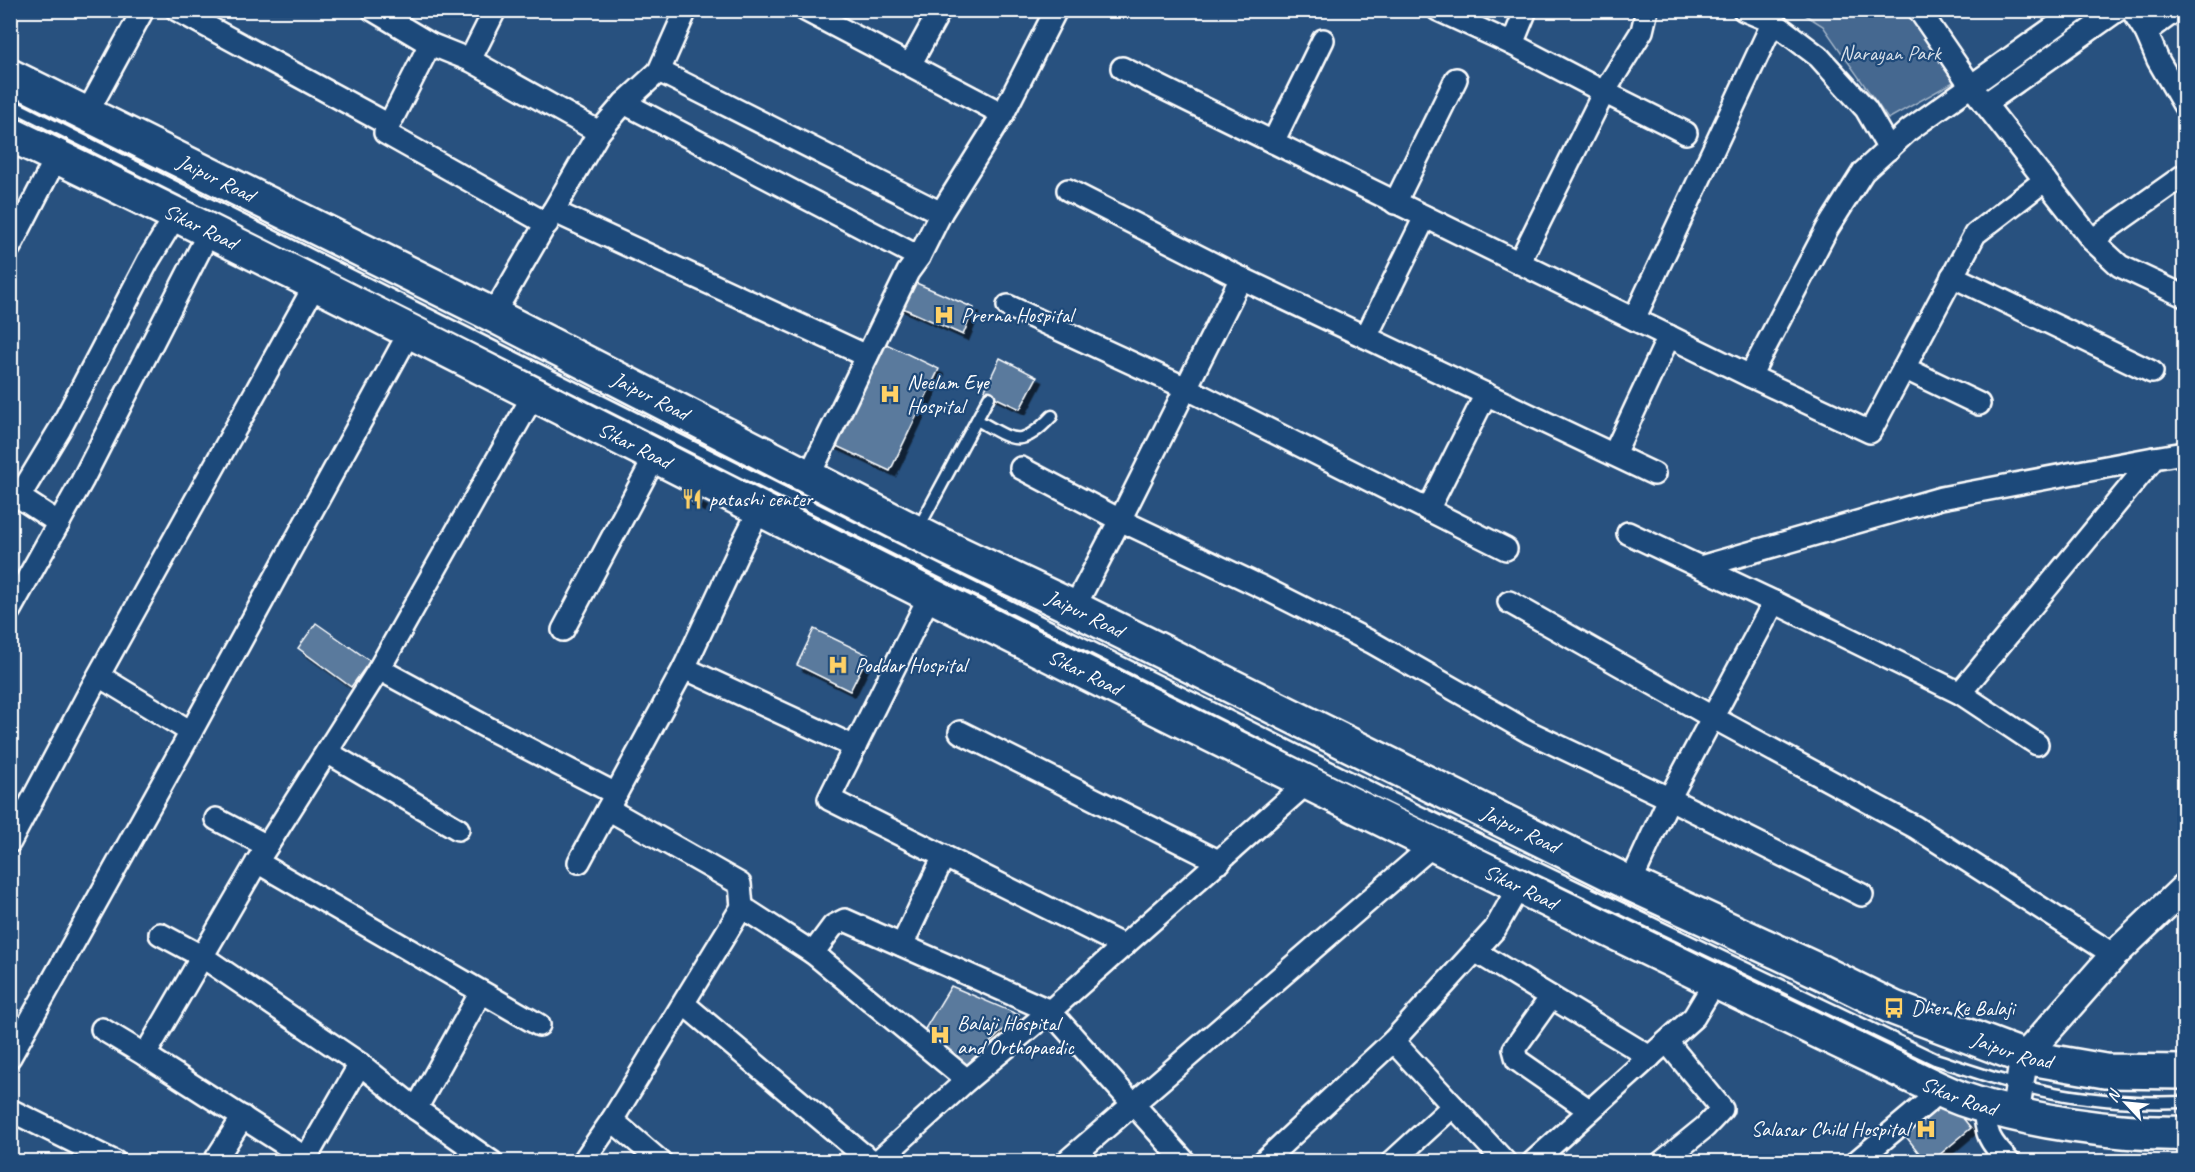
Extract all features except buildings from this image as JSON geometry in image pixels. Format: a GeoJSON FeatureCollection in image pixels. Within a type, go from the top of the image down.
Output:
{"type":"FeatureCollection","features":[{"type":"Feature","properties":{"kind":"main road","name":"Jaipur Road"},"geometry":{"type":"LineString","coordinates":[[10,75],[493,315],[916,532],[1630,884],[1894,1008],[2020,1085],[2105,1071],[2184,1072]]}},
{"type":"Feature","properties":{"kind":"main road","name":"Sikar Road"},"geometry":{"type":"LineString","coordinates":[[10,134],[316,283],[930,595],[1518,888],[1942,1090],[1984,1106],[2020,1085],[2081,1125],[2158,1134],[2184,1133]]}},
{"type":"Feature","properties":{"kind":"street"},"geometry":{"type":"LineString","coordinates":[[87,113],[143,10]]}},
{"type":"Feature","properties":{"kind":"street"},"geometry":{"type":"LineString","coordinates":[[177,10],[389,125]]}},
{"type":"Feature","properties":{"kind":"street"},"geometry":{"type":"LineString","coordinates":[[373,10],[430,44],[470,60],[599,132]]}},
{"type":"Feature","properties":{"kind":"street"},"geometry":{"type":"LineString","coordinates":[[470,60],[495,10]]}},
{"type":"Feature","properties":{"kind":"street"},"geometry":{"type":"LineString","coordinates":[[493,315],[599,132],[624,103],[659,71],[686,10]]}},
{"type":"Feature","properties":{"kind":"street"},"geometry":{"type":"LineString","coordinates":[[805,10],[826,15],[910,65],[1003,114]]}},
{"type":"Feature","properties":{"kind":"street"},"geometry":{"type":"LineString","coordinates":[[910,65],[940,10]]}},
{"type":"Feature","properties":{"kind":"street"},"geometry":{"type":"LineString","coordinates":[[808,478],[908,272],[919,257],[941,213],[1003,114],[1056,10]]}},
{"type":"Feature","properties":{"kind":"street"},"geometry":{"type":"LineString","coordinates":[[1438,10],[1512,44],[1686,133]]}},
{"type":"Feature","properties":{"kind":"street"},"geometry":{"type":"LineString","coordinates":[[1512,44],[1526,10]]}},
{"type":"Feature","properties":{"kind":"street"},"geometry":{"type":"LineString","coordinates":[[1519,263],[1604,92],[1642,31],[1647,10]]}},
{"type":"Feature","properties":{"kind":"street"},"geometry":{"type":"LineString","coordinates":[[1744,10],[1773,22],[1819,57],[1866,109],[1889,149]]}},
{"type":"Feature","properties":{"kind":"street"},"geometry":{"type":"LineString","coordinates":[[1920,10],[1971,86],[2092,240],[2120,266],[2183,292]]}},
{"type":"Feature","properties":{"kind":"street"},"geometry":{"type":"LineString","coordinates":[[1750,376],[1827,229],[1863,172],[1908,130],[2078,10]]}},
{"type":"Feature","properties":{"kind":"street"},"geometry":{"type":"LineString","coordinates":[[1985,104],[2118,10]]}},
{"type":"Feature","properties":{"kind":"street"},"geometry":{"type":"LineString","coordinates":[[2132,10],[2184,105]]}},
{"type":"Feature","properties":{"kind":"street"},"geometry":{"type":"LineString","coordinates":[[2146,32],[2176,10]]}},
{"type":"Feature","properties":{"kind":"street"},"geometry":{"type":"LineString","coordinates":[[1634,319],[1773,22]]}},
{"type":"Feature","properties":{"kind":"street"},"geometry":{"type":"LineString","coordinates":[[1273,142],[1323,40]]}},
{"type":"Feature","properties":{"kind":"street"},"geometry":{"type":"LineString","coordinates":[[430,44],[385,133],[550,217],[867,356]]}},
{"type":"Feature","properties":{"kind":"street"},"geometry":{"type":"LineString","coordinates":[[1122,68],[1750,376],[1870,432],[1975,234],[2045,180]]}},
{"type":"Feature","properties":{"kind":"street"},"geometry":{"type":"LineString","coordinates":[[659,71],[941,213]]}},
{"type":"Feature","properties":{"kind":"street"},"geometry":{"type":"LineString","coordinates":[[1395,203],[1456,79]]}},
{"type":"Feature","properties":{"kind":"street"},"geometry":{"type":"LineString","coordinates":[[624,103],[919,257]]}},
{"type":"Feature","properties":{"kind":"street"},"geometry":{"type":"LineString","coordinates":[[10,247],[57,156]]}},
{"type":"Feature","properties":{"kind":"street"},"geometry":{"type":"LineString","coordinates":[[2092,240],[2184,175]]}},
{"type":"Feature","properties":{"kind":"street"},"geometry":{"type":"LineString","coordinates":[[1068,190],[1241,278],[1654,474]]}},
{"type":"Feature","properties":{"kind":"street"},"geometry":{"type":"LineString","coordinates":[[59,523],[15,495],[60,429],[148,261],[176,215]]}},
{"type":"Feature","properties":{"kind":"street"},"geometry":{"type":"LineString","coordinates":[[1366,337],[1425,217]]}},
{"type":"Feature","properties":{"kind":"street"},"geometry":{"type":"LineString","coordinates":[[10,610],[88,471],[210,230]]}},
{"type":"Feature","properties":{"kind":"street"},"geometry":{"type":"LineString","coordinates":[[1952,276],[2152,372]]}},
{"type":"Feature","properties":{"kind":"street"},"geometry":{"type":"LineString","coordinates":[[1074,608],[1241,278]]}},
{"type":"Feature","properties":{"kind":"street"},"geometry":{"type":"LineString","coordinates":[[10,842],[316,283]]}},
{"type":"Feature","properties":{"kind":"street"},"geometry":{"type":"LineString","coordinates":[[1008,306],[1186,388],[1506,549]]}},
{"type":"Feature","properties":{"kind":"street"},"geometry":{"type":"LineString","coordinates":[[10,1057],[410,331]]}},
{"type":"Feature","properties":{"kind":"street"},"geometry":{"type":"LineString","coordinates":[[1614,454],[1669,336]]}},
{"type":"Feature","properties":{"kind":"street"},"geometry":{"type":"LineString","coordinates":[[1904,368],[1979,404]]}},
{"type":"Feature","properties":{"kind":"street"},"geometry":{"type":"LineString","coordinates":[[145,1055],[262,854],[380,669],[534,394]]}},
{"type":"Feature","properties":{"kind":"street"},"geometry":{"type":"LineString","coordinates":[[1428,510],[1486,394]]}},
{"type":"Feature","properties":{"kind":"street"},"geometry":{"type":"LineString","coordinates":[[1700,567],[1941,498],[2184,453]]}},
{"type":"Feature","properties":{"kind":"street"},"geometry":{"type":"LineString","coordinates":[[563,630],[656,457]]}},
{"type":"Feature","properties":{"kind":"street"},"geometry":{"type":"LineString","coordinates":[[1960,693],[2154,458]]}},
{"type":"Feature","properties":{"kind":"street"},"geometry":{"type":"LineString","coordinates":[[1021,468],[1120,520],[1264,588],[1373,643],[1529,732],[1862,895]]}},
{"type":"Feature","properties":{"kind":"street"},"geometry":{"type":"LineString","coordinates":[[579,862],[684,668],[760,509]]}},
{"type":"Feature","properties":{"kind":"street"},"geometry":{"type":"LineString","coordinates":[[1628,533],[1960,693],[2037,744]]}},
{"type":"Feature","properties":{"kind":"street"},"geometry":{"type":"LineString","coordinates":[[930,595],[829,799],[1124,946]]}},
{"type":"Feature","properties":{"kind":"street"},"geometry":{"type":"LineString","coordinates":[[1509,602],[1712,717],[1915,827],[2114,955]]}},
{"type":"Feature","properties":{"kind":"street"},"geometry":{"type":"LineString","coordinates":[[1630,884],[1669,799],[1774,602]]}},
{"type":"Feature","properties":{"kind":"street"},"geometry":{"type":"LineString","coordinates":[[684,668],[855,747]]}},
{"type":"Feature","properties":{"kind":"street"},"geometry":{"type":"LineString","coordinates":[[380,669],[488,728],[612,801],[740,884],[742,907],[612,1120],[583,1161]]}},
{"type":"Feature","properties":{"kind":"street"},"geometry":{"type":"LineString","coordinates":[[99,676],[191,732]]}},
{"type":"Feature","properties":{"kind":"street"},"geometry":{"type":"LineString","coordinates":[[960,732],[1220,862]]}},
{"type":"Feature","properties":{"kind":"street"},"geometry":{"type":"LineString","coordinates":[[327,752],[458,829]]}},
{"type":"Feature","properties":{"kind":"street"},"geometry":{"type":"LineString","coordinates":[[684,1004],[861,1154],[876,1161],[1220,862],[1307,783]]}},
{"type":"Feature","properties":{"kind":"street"},"geometry":{"type":"LineString","coordinates":[[216,819],[262,854],[481,993],[539,1025]]}},
{"type":"Feature","properties":{"kind":"street"},"geometry":{"type":"LineString","coordinates":[[1066,1161],[1433,845]]}},
{"type":"Feature","properties":{"kind":"street"},"geometry":{"type":"LineString","coordinates":[[902,945],[944,856]]}},
{"type":"Feature","properties":{"kind":"street"},"geometry":{"type":"LineString","coordinates":[[1263,1161],[1393,1041],[1496,929],[1518,888]]}},
{"type":"Feature","properties":{"kind":"street"},"geometry":{"type":"LineString","coordinates":[[2020,1085],[2114,955],[2184,888]]}},
{"type":"Feature","properties":{"kind":"street"},"geometry":{"type":"LineString","coordinates":[[742,907],[813,953],[967,1080]]}},
{"type":"Feature","properties":{"kind":"street"},"geometry":{"type":"LineString","coordinates":[[813,953],[833,926],[844,920],[1050,1011],[1185,1161]]}},
{"type":"Feature","properties":{"kind":"street"},"geometry":{"type":"LineString","coordinates":[[160,934],[203,957],[360,1064],[416,1109],[492,1161]]}},
{"type":"Feature","properties":{"kind":"street"},"geometry":{"type":"LineString","coordinates":[[1475,951],[1650,1057]]}},
{"type":"Feature","properties":{"kind":"street"},"geometry":{"type":"LineString","coordinates":[[1533,1161],[1694,1017],[1715,982]]}},
{"type":"Feature","properties":{"kind":"street"},"geometry":{"type":"LineString","coordinates":[[416,1109],[481,993]]}},
{"type":"Feature","properties":{"kind":"street"},"geometry":{"type":"LineString","coordinates":[[1551,997],[1514,1049],[1517,1060],[1589,1110]]}},
{"type":"Feature","properties":{"kind":"street"},"geometry":{"type":"LineString","coordinates":[[102,1029],[306,1158],[360,1064]]}},
{"type":"Feature","properties":{"kind":"street"},"geometry":{"type":"LineString","coordinates":[[1393,1041],[1505,1161]]}},
{"type":"Feature","properties":{"kind":"street"},"geometry":{"type":"LineString","coordinates":[[1662,1161],[1705,1127],[1722,1109],[1666,1041]]}},
{"type":"Feature","properties":{"kind":"street"},"geometry":{"type":"LineString","coordinates":[[1856,1161],[1942,1090]]}},
{"type":"Feature","properties":{"kind":"street"},"geometry":{"type":"LineString","coordinates":[[1392,1161],[1454,1106]]}},
{"type":"Feature","properties":{"kind":"street"},"geometry":{"type":"LineString","coordinates":[[1984,1106],[1986,1132],[2009,1161]]}},
{"type":"Feature","properties":{"kind":"street"},"geometry":{"type":"LineString","coordinates":[[10,1110],[115,1161]]}},
{"type":"Feature","properties":{"kind":"street"},"geometry":{"type":"LineString","coordinates":[[214,1161],[243,1117]]}},
{"type":"Feature","properties":{"kind":"street"},"geometry":{"type":"LineString","coordinates":[[612,1120],[661,1161]]}},
{"type":"Feature","properties":{"kind":"lane"},"geometry":{"type":"LineString","coordinates":[[10,104],[1393,799],[1935,1059],[2020,1085],[2065,1095],[2121,1101],[2184,1102]]}},
{"type":"Feature","properties":{"kind":"lane"},"geometry":{"type":"LineString","coordinates":[[916,532],[989,397]]}},
{"type":"Feature","properties":{"kind":"lane"},"geometry":{"type":"LineString","coordinates":[[977,420],[1018,440],[1030,436],[1052,416]]}},
{"type":"Feature","properties":{"kind":"green space","name":"Narayan Park"},"geometry":{"type":"Polygon","coordinates":[[[1799,11],[1909,11],[1957,80],[1888,119],[1823,26],[1799,11]]]}},
{"type":"Feature","properties":{"kind":"place","name":"Prerna Hospital"},"geometry":{"type":"Point","coordinates":[944,315]}},
{"type":"Feature","properties":{"kind":"place","name":"Neelam Eye Hospital"},"geometry":{"type":"Point","coordinates":[890,394]}},
{"type":"Feature","properties":{"kind":"place","name":"patashi center"},"geometry":{"type":"Point","coordinates":[692,499]}},
{"type":"Feature","properties":{"kind":"place","name":"Poddar Hospital"},"geometry":{"type":"Point","coordinates":[838,665]}},
{"type":"Feature","properties":{"kind":"place","name":"Dher Ke Balaji"},"geometry":{"type":"Point","coordinates":[1894,1008]}},
{"type":"Feature","properties":{"kind":"place","name":"Balaji Hospital and Orthopaedic"},"geometry":{"type":"Point","coordinates":[940,1035]}},
{"type":"Feature","properties":{"kind":"place","name":"Salasar Child Hospital"},"geometry":{"type":"Point","coordinates":[1926,1129]}}]}
